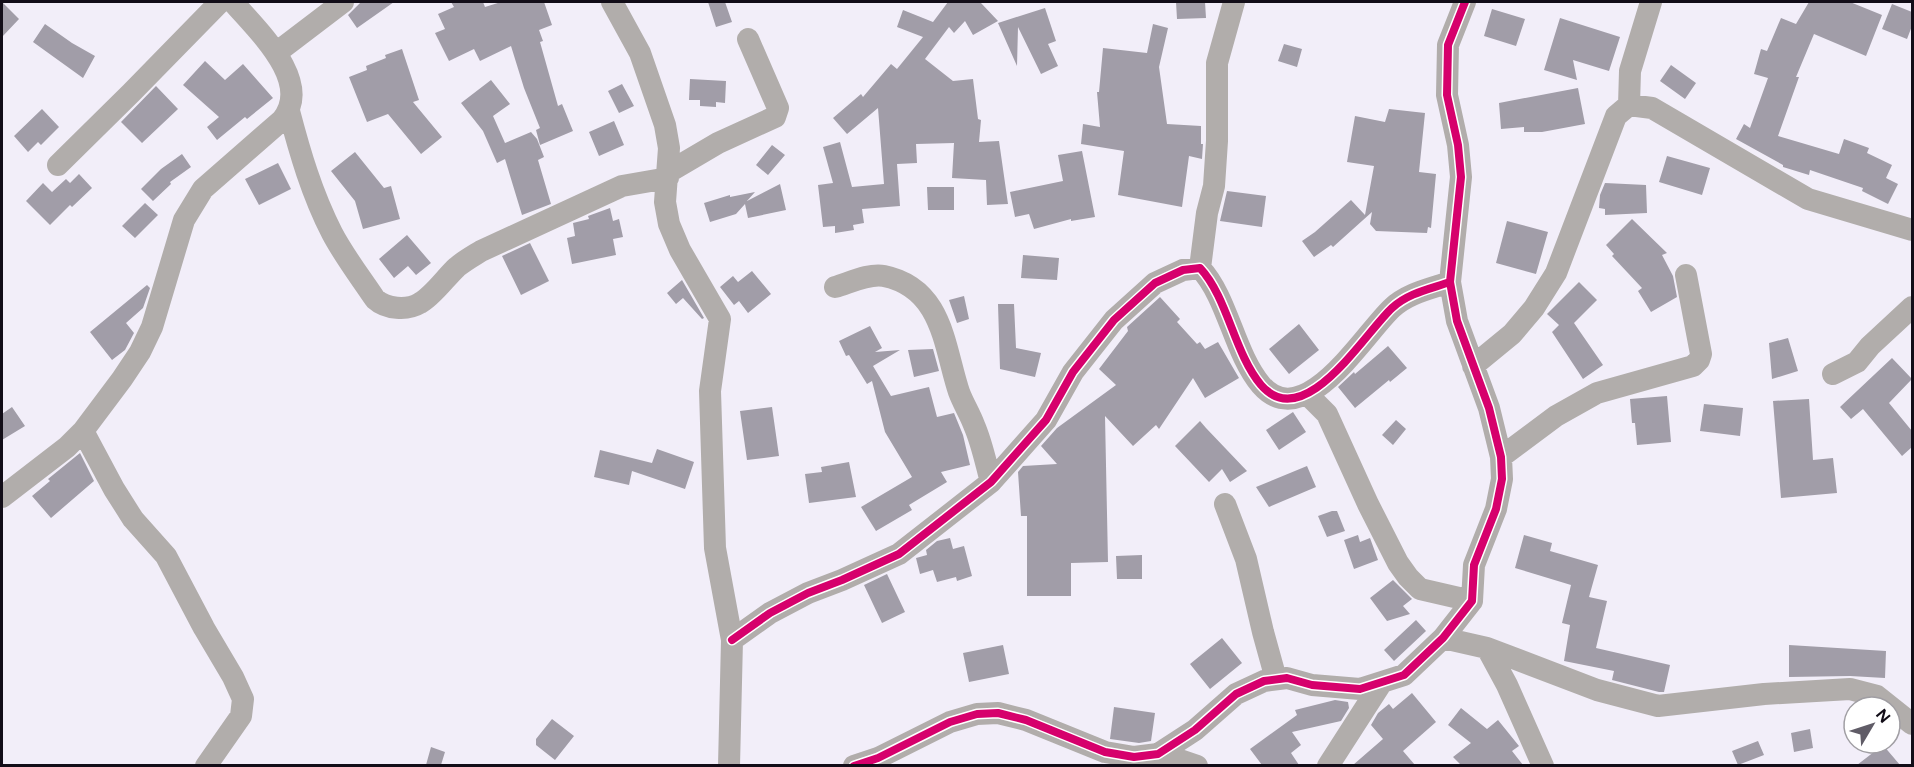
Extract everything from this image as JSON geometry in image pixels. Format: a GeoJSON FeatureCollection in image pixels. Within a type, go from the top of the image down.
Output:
{"type":"FeatureCollection","features":[{"type":"Feature","properties":{"kind":"street"},"geometry":{"type":"LineString","coordinates":[[58,165],[220,2]]}},
{"type":"Feature","properties":{"kind":"street"},"geometry":{"type":"LineString","coordinates":[[233,2],[276,53],[289,79],[292,93],[290,111],[303,163],[333,235],[375,299],[381,305],[402,308],[419,303],[460,265],[481,251],[622,186],[668,175],[718,143],[775,117],[778,108],[748,39]]}},
{"type":"Feature","properties":{"kind":"street"},"geometry":{"type":"LineString","coordinates":[[276,53],[343,2]]}},
{"type":"Feature","properties":{"kind":"street"},"geometry":{"type":"LineString","coordinates":[[612,2],[640,53],[655,91],[667,136],[669,148],[665,202],[669,224],[680,250],[720,319],[710,391],[715,548],[732,639],[729,765]]}},
{"type":"Feature","properties":{"kind":"street"},"geometry":{"type":"LineString","coordinates":[[1200,268],[1207,213],[1214,186],[1217,141],[1217,63],[1234,2]]}},
{"type":"Feature","properties":{"kind":"street"},"geometry":{"type":"LineString","coordinates":[[854,765],[879,762],[950,723],[977,714],[998,713],[1026,720],[1105,752],[1134,757],[1160,753],[1195,730],[1236,694],[1264,681],[1287,678],[1312,685],[1360,689],[1404,675],[1443,638],[1472,601],[1473,565],[1496,509],[1502,479],[1501,457],[1489,408],[1457,321],[1450,282],[1461,177],[1458,146],[1447,96],[1448,45],[1465,2]]}},
{"type":"Feature","properties":{"kind":"street"},"geometry":{"type":"LineString","coordinates":[[1629,105],[1630,71],[1651,2]]}},
{"type":"Feature","properties":{"kind":"street"},"geometry":{"type":"LineString","coordinates":[[1473,366],[1512,334],[1534,308],[1556,273],[1616,116],[1629,105],[1652,108],[1808,199],[1912,230]]}},
{"type":"Feature","properties":{"kind":"street"},"geometry":{"type":"LineString","coordinates":[[2,496],[67,447],[83,430],[140,352],[152,327],[184,220],[203,189],[290,111]]}},
{"type":"Feature","properties":{"kind":"street"},"geometry":{"type":"LineString","coordinates":[[732,639],[770,613],[808,593],[899,554],[991,482],[1046,420],[1073,372],[1114,320],[1155,283],[1183,270],[1200,268]]}},
{"type":"Feature","properties":{"kind":"street"},"geometry":{"type":"LineString","coordinates":[[1200,268],[1212,280],[1245,357],[1259,383],[1271,395],[1288,400],[1308,395],[1334,373],[1393,307],[1408,296],[1450,282]]}},
{"type":"Feature","properties":{"kind":"street"},"geometry":{"type":"LineString","coordinates":[[1501,457],[1556,416],[1598,393],[1693,366],[1699,360],[1700,347],[1686,274]]}},
{"type":"Feature","properties":{"kind":"street"},"geometry":{"type":"LineString","coordinates":[[835,287],[861,279],[882,276],[907,285],[936,314],[948,348],[959,392],[976,427],[991,482]]}},
{"type":"Feature","properties":{"kind":"street"},"geometry":{"type":"LineString","coordinates":[[1833,374],[1857,362],[1912,307]]}},
{"type":"Feature","properties":{"kind":"street"},"geometry":{"type":"LineString","coordinates":[[1308,395],[1327,414],[1368,504],[1408,578],[1420,589],[1472,601]]}},
{"type":"Feature","properties":{"kind":"street"},"geometry":{"type":"LineString","coordinates":[[83,430],[114,489],[133,519],[166,556],[243,699],[241,716],[206,765]]}},
{"type":"Feature","properties":{"kind":"street"},"geometry":{"type":"LineString","coordinates":[[1225,504],[1246,559],[1276,679]]}},
{"type":"Feature","properties":{"kind":"street"},"geometry":{"type":"LineString","coordinates":[[1443,638],[1487,648],[1597,690],[1658,706],[1764,694],[1850,689],[1877,696],[1912,724]]}},
{"type":"Feature","properties":{"kind":"street"},"geometry":{"type":"LineString","coordinates":[[1487,648],[1507,685],[1543,765]]}},
{"type":"Feature","properties":{"kind":"street"},"geometry":{"type":"LineString","coordinates":[[1328,765],[1382,682]]}},
{"type":"Feature","properties":{"kind":"street"},"geometry":{"type":"LineString","coordinates":[[1160,753],[1197,765]]}},
{"type":"Feature","properties":{"kind":"building"},"geometry":{"type":"Polygon","coordinates":[[[2,2],[19,19],[2,37],[2,2]]]}},
{"type":"Feature","properties":{"kind":"building"},"geometry":{"type":"Polygon","coordinates":[[[361,2],[394,2],[357,28],[348,15],[361,2]]]}},
{"type":"Feature","properties":{"kind":"building"},"geometry":{"type":"Polygon","coordinates":[[[451,2],[483,2],[485,7],[501,2],[544,2],[552,25],[539,30],[543,41],[540,42],[558,106],[562,104],[573,131],[540,145],[536,130],[540,128],[511,46],[480,61],[474,49],[449,61],[435,33],[445,29],[438,14],[454,7],[451,2]]]}},
{"type":"Feature","properties":{"kind":"building"},"geometry":{"type":"Polygon","coordinates":[[[708,2],[725,2],[732,22],[716,27],[708,2]]]}},
{"type":"Feature","properties":{"kind":"building"},"geometry":{"type":"Polygon","coordinates":[[[948,2],[982,2],[998,21],[973,35],[965,21],[954,33],[949,27],[925,59],[953,81],[973,79],[978,119],[981,120],[979,142],[999,141],[1008,204],[987,205],[986,180],[952,178],[954,143],[916,144],[917,163],[897,164],[900,206],[862,209],[864,223],[853,225],[854,230],[835,233],[835,226],[823,227],[818,185],[833,183],[823,147],[840,142],[852,187],[884,184],[878,108],[847,134],[833,118],[861,94],[863,97],[891,64],[897,69],[923,37],[897,27],[903,10],[933,22],[948,2]]]}},
{"type":"Feature","properties":{"kind":"building"},"geometry":{"type":"Polygon","coordinates":[[[1176,2],[1205,2],[1206,18],[1177,19],[1176,2]]]}},
{"type":"Feature","properties":{"kind":"building"},"geometry":{"type":"Polygon","coordinates":[[[1809,2],[1850,2],[1882,15],[1866,56],[1814,34],[1796,77],[1799,77],[1778,136],[1839,154],[1844,139],[1869,148],[1867,153],[1892,165],[1886,178],[1898,184],[1888,204],[1862,191],[1863,188],[1810,170],[1809,175],[1783,167],[1736,139],[1744,124],[1750,128],[1768,78],[1754,74],[1761,49],[1767,51],[1781,18],[1796,24],[1809,2]]]}},
{"type":"Feature","properties":{"kind":"building"},"geometry":{"type":"Polygon","coordinates":[[[1892,4],[1912,12],[1912,26],[1907,39],[1882,29],[1892,4]]]}},
{"type":"Feature","properties":{"kind":"building"},"geometry":{"type":"Polygon","coordinates":[[[1045,8],[1056,41],[1048,44],[1058,66],[1041,74],[1018,27],[1017,66],[998,23],[1045,8]]]}},
{"type":"Feature","properties":{"kind":"building"},"geometry":{"type":"Polygon","coordinates":[[[1492,9],[1525,19],[1516,46],[1484,36],[1492,9]]]}},
{"type":"Feature","properties":{"kind":"building"},"geometry":{"type":"Polygon","coordinates":[[[1560,18],[1620,37],[1609,71],[1573,60],[1577,80],[1544,70],[1560,18]]]}},
{"type":"Feature","properties":{"kind":"building"},"geometry":{"type":"Polygon","coordinates":[[[45,24],[95,56],[83,78],[33,42],[45,24]]]}},
{"type":"Feature","properties":{"kind":"building"},"geometry":{"type":"Polygon","coordinates":[[[1153,24],[1168,28],[1159,67],[1167,124],[1201,126],[1202,159],[1189,156],[1182,207],[1118,195],[1124,151],[1081,144],[1083,124],[1100,127],[1097,92],[1099,92],[1103,48],[1147,53],[1153,24]]]}},
{"type":"Feature","properties":{"kind":"building"},"geometry":{"type":"Polygon","coordinates":[[[1284,44],[1302,49],[1297,67],[1278,61],[1284,44]]]}},
{"type":"Feature","properties":{"kind":"building"},"geometry":{"type":"Polygon","coordinates":[[[402,49],[419,100],[413,102],[442,137],[421,154],[388,114],[367,122],[349,77],[367,70],[366,66],[386,58],[385,55],[402,49]]]}},
{"type":"Feature","properties":{"kind":"building"},"geometry":{"type":"Polygon","coordinates":[[[205,61],[225,80],[243,64],[273,98],[217,140],[207,127],[219,117],[183,85],[205,61]]]}},
{"type":"Feature","properties":{"kind":"building"},"geometry":{"type":"Polygon","coordinates":[[[1671,65],[1696,83],[1685,99],[1660,81],[1671,65]]]}},
{"type":"Feature","properties":{"kind":"building"},"geometry":{"type":"Polygon","coordinates":[[[690,79],[726,81],[725,103],[716,102],[716,107],[700,106],[700,100],[689,100],[690,79]]]}},
{"type":"Feature","properties":{"kind":"building"},"geometry":{"type":"Polygon","coordinates":[[[491,80],[510,104],[493,116],[505,143],[531,132],[537,139],[544,157],[538,160],[551,204],[522,215],[505,159],[497,163],[483,131],[461,103],[491,80]]]}},
{"type":"Feature","properties":{"kind":"building"},"geometry":{"type":"Polygon","coordinates":[[[622,84],[634,106],[619,113],[608,91],[622,84]]]}},
{"type":"Feature","properties":{"kind":"building"},"geometry":{"type":"Polygon","coordinates":[[[156,86],[178,109],[142,143],[121,122],[156,86]]]}},
{"type":"Feature","properties":{"kind":"building"},"geometry":{"type":"Polygon","coordinates":[[[1578,88],[1585,124],[1542,132],[1524,132],[1524,127],[1501,129],[1499,103],[1578,88]]]}},
{"type":"Feature","properties":{"kind":"building"},"geometry":{"type":"Polygon","coordinates":[[[42,109],[59,127],[41,145],[38,142],[28,152],[14,136],[42,109]]]}},
{"type":"Feature","properties":{"kind":"building"},"geometry":{"type":"Polygon","coordinates":[[[1389,109],[1425,113],[1419,172],[1436,174],[1431,228],[1428,227],[1427,233],[1376,231],[1370,224],[1372,212],[1333,247],[1331,245],[1314,257],[1302,241],[1351,200],[1365,215],[1374,166],[1347,162],[1355,116],[1385,122],[1389,109]]]}},
{"type":"Feature","properties":{"kind":"building"},"geometry":{"type":"Polygon","coordinates":[[[614,121],[624,145],[599,156],[589,132],[614,121]]]}},
{"type":"Feature","properties":{"kind":"building"},"geometry":{"type":"Polygon","coordinates":[[[772,145],[785,155],[768,175],[756,165],[772,145]]]}},
{"type":"Feature","properties":{"kind":"building"},"geometry":{"type":"Polygon","coordinates":[[[1082,151],[1095,217],[1071,221],[1071,219],[1034,229],[1029,214],[1015,217],[1010,192],[1063,181],[1058,155],[1082,151]]]}},
{"type":"Feature","properties":{"kind":"building"},"geometry":{"type":"Polygon","coordinates":[[[355,152],[384,188],[391,186],[400,219],[363,229],[355,201],[331,171],[355,152]]]}},
{"type":"Feature","properties":{"kind":"building"},"geometry":{"type":"Polygon","coordinates":[[[182,154],[191,167],[170,182],[171,184],[153,201],[141,189],[161,169],[182,154]]]}},
{"type":"Feature","properties":{"kind":"building"},"geometry":{"type":"Polygon","coordinates":[[[1667,156],[1710,168],[1702,195],[1659,182],[1667,156]]]}},
{"type":"Feature","properties":{"kind":"building"},"geometry":{"type":"Polygon","coordinates":[[[278,163],[291,189],[259,205],[245,179],[278,163]]]}},
{"type":"Feature","properties":{"kind":"building"},"geometry":{"type":"Polygon","coordinates":[[[79,174],[92,188],[50,225],[26,201],[43,183],[52,192],[66,179],[70,183],[79,174]]]}},
{"type":"Feature","properties":{"kind":"building"},"geometry":{"type":"Polygon","coordinates":[[[1605,183],[1646,185],[1647,213],[1605,215],[1605,209],[1599,208],[1600,195],[1605,183]]]}},
{"type":"Feature","properties":{"kind":"building"},"geometry":{"type":"Polygon","coordinates":[[[780,184],[786,210],[748,218],[745,204],[736,214],[710,222],[704,203],[730,195],[730,197],[755,192],[747,201],[780,184]]]}},
{"type":"Feature","properties":{"kind":"building"},"geometry":{"type":"Polygon","coordinates":[[[927,187],[954,187],[954,210],[928,210],[927,187]]]}},
{"type":"Feature","properties":{"kind":"building"},"geometry":{"type":"Polygon","coordinates":[[[1227,191],[1266,196],[1262,227],[1220,221],[1227,191]]]}},
{"type":"Feature","properties":{"kind":"building"},"geometry":{"type":"Polygon","coordinates":[[[145,203],[158,215],[135,238],[122,226],[145,203]]]}},
{"type":"Feature","properties":{"kind":"building"},"geometry":{"type":"Polygon","coordinates":[[[610,208],[613,221],[619,219],[623,237],[613,239],[616,255],[572,264],[567,238],[575,236],[573,223],[589,219],[588,216],[610,208]]]}},
{"type":"Feature","properties":{"kind":"building"},"geometry":{"type":"Polygon","coordinates":[[[1632,219],[1667,253],[1662,255],[1673,276],[1677,297],[1651,312],[1638,291],[1642,288],[1612,256],[1614,254],[1606,245],[1632,219]]]}},
{"type":"Feature","properties":{"kind":"building"},"geometry":{"type":"Polygon","coordinates":[[[1507,221],[1548,232],[1536,274],[1496,263],[1507,221]]]}},
{"type":"Feature","properties":{"kind":"building"},"geometry":{"type":"Polygon","coordinates":[[[407,235],[431,263],[416,275],[408,266],[394,278],[379,259],[407,235]]]}},
{"type":"Feature","properties":{"kind":"building"},"geometry":{"type":"Polygon","coordinates":[[[530,243],[549,281],[521,295],[502,256],[530,243]]]}},
{"type":"Feature","properties":{"kind":"building"},"geometry":{"type":"Polygon","coordinates":[[[1023,255],[1059,258],[1057,280],[1021,278],[1023,255]]]}},
{"type":"Feature","properties":{"kind":"building"},"geometry":{"type":"Polygon","coordinates":[[[752,271],[771,294],[748,313],[739,301],[734,305],[720,287],[733,276],[738,282],[752,271]]]}},
{"type":"Feature","properties":{"kind":"building"},"geometry":{"type":"Polygon","coordinates":[[[682,280],[704,318],[702,319],[683,298],[676,304],[667,293],[682,280]]]}},
{"type":"Feature","properties":{"kind":"building"},"geometry":{"type":"Polygon","coordinates":[[[1579,282],[1597,300],[1574,323],[1603,365],[1583,379],[1552,332],[1559,325],[1547,314],[1579,282]]]}},
{"type":"Feature","properties":{"kind":"building"},"geometry":{"type":"Polygon","coordinates":[[[147,285],[150,288],[143,308],[126,323],[134,333],[125,350],[112,360],[90,332],[147,285]]]}},
{"type":"Feature","properties":{"kind":"building"},"geometry":{"type":"Polygon","coordinates":[[[964,296],[969,319],[957,323],[949,300],[964,296]]]}},
{"type":"Feature","properties":{"kind":"building"},"geometry":{"type":"Polygon","coordinates":[[[1160,297],[1180,319],[1177,322],[1197,344],[1200,342],[1205,349],[1218,342],[1239,378],[1205,398],[1193,378],[1159,429],[1156,425],[1133,446],[1105,416],[1108,562],[1071,563],[1071,596],[1027,596],[1027,516],[1021,516],[1018,472],[1023,466],[1057,464],[1041,446],[1057,428],[1116,385],[1099,369],[1128,331],[1127,327],[1160,297]]]}},
{"type":"Feature","properties":{"kind":"building"},"geometry":{"type":"Polygon","coordinates":[[[998,304],[1014,304],[1016,348],[1041,353],[1035,377],[1000,369],[998,304]]]}},
{"type":"Feature","properties":{"kind":"building"},"geometry":{"type":"Polygon","coordinates":[[[1299,324],[1319,350],[1289,374],[1269,349],[1299,324]]]}},
{"type":"Feature","properties":{"kind":"building"},"geometry":{"type":"Polygon","coordinates":[[[870,326],[882,348],[875,352],[900,350],[873,366],[891,396],[929,387],[937,417],[954,413],[963,435],[970,465],[941,472],[947,482],[909,505],[912,510],[876,531],[861,507],[912,477],[885,432],[872,381],[867,384],[849,355],[846,356],[839,341],[870,326]]]}},
{"type":"Feature","properties":{"kind":"building"},"geometry":{"type":"Polygon","coordinates":[[[1788,338],[1798,371],[1772,379],[1769,343],[1788,338]]]}},
{"type":"Feature","properties":{"kind":"building"},"geometry":{"type":"Polygon","coordinates":[[[1388,346],[1407,368],[1355,408],[1338,387],[1388,346]]]}},
{"type":"Feature","properties":{"kind":"building"},"geometry":{"type":"Polygon","coordinates":[[[933,349],[939,371],[914,377],[908,350],[933,349]]]}},
{"type":"Feature","properties":{"kind":"building"},"geometry":{"type":"Polygon","coordinates":[[[1892,358],[1912,379],[1889,403],[1912,431],[1912,447],[1902,456],[1863,409],[1851,419],[1840,407],[1892,358]]]}},
{"type":"Feature","properties":{"kind":"building"},"geometry":{"type":"Polygon","coordinates":[[[1667,396],[1671,442],[1637,445],[1630,399],[1667,396]]]}},
{"type":"Feature","properties":{"kind":"building"},"geometry":{"type":"Polygon","coordinates":[[[1809,399],[1813,460],[1833,458],[1837,493],[1781,498],[1773,401],[1809,399]]]}},
{"type":"Feature","properties":{"kind":"building"},"geometry":{"type":"Polygon","coordinates":[[[1704,404],[1743,408],[1740,436],[1700,431],[1704,404]]]}},
{"type":"Feature","properties":{"kind":"building"},"geometry":{"type":"Polygon","coordinates":[[[12,407],[25,426],[2,440],[2,414],[12,407]]]}},
{"type":"Feature","properties":{"kind":"building"},"geometry":{"type":"Polygon","coordinates":[[[772,407],[779,456],[747,460],[740,411],[772,407]]]}},
{"type":"Feature","properties":{"kind":"building"},"geometry":{"type":"Polygon","coordinates":[[[1293,412],[1306,432],[1279,450],[1266,430],[1293,412]]]}},
{"type":"Feature","properties":{"kind":"building"},"geometry":{"type":"Polygon","coordinates":[[[1396,420],[1406,429],[1393,445],[1382,435],[1396,420]]]}},
{"type":"Feature","properties":{"kind":"building"},"geometry":{"type":"Polygon","coordinates":[[[1200,421],[1247,471],[1230,482],[1222,469],[1209,482],[1175,446],[1200,421]]]}},
{"type":"Feature","properties":{"kind":"building"},"geometry":{"type":"Polygon","coordinates":[[[657,449],[694,462],[685,489],[632,471],[629,485],[594,477],[600,450],[652,463],[657,449]]]}},
{"type":"Feature","properties":{"kind":"building"},"geometry":{"type":"Polygon","coordinates":[[[80,453],[94,481],[51,518],[32,496],[50,481],[48,479],[80,453]]]}},
{"type":"Feature","properties":{"kind":"building"},"geometry":{"type":"Polygon","coordinates":[[[849,462],[856,497],[809,503],[805,474],[822,472],[821,467],[849,462]]]}},
{"type":"Feature","properties":{"kind":"building"},"geometry":{"type":"Polygon","coordinates":[[[1307,466],[1316,487],[1269,507],[1256,487],[1307,466]]]}},
{"type":"Feature","properties":{"kind":"building"},"geometry":{"type":"Polygon","coordinates":[[[1337,511],[1345,531],[1327,537],[1318,516],[1337,511]]]}},
{"type":"Feature","properties":{"kind":"building"},"geometry":{"type":"Polygon","coordinates":[[[1358,535],[1360,542],[1370,538],[1378,560],[1354,569],[1344,540],[1358,535]]]}},
{"type":"Feature","properties":{"kind":"building"},"geometry":{"type":"Polygon","coordinates":[[[1524,535],[1552,543],[1550,551],[1598,565],[1589,597],[1607,601],[1596,648],[1670,665],[1664,692],[1612,680],[1614,671],[1564,661],[1570,625],[1562,623],[1571,585],[1515,568],[1524,535]]]}},
{"type":"Feature","properties":{"kind":"building"},"geometry":{"type":"Polygon","coordinates":[[[950,538],[953,549],[964,546],[972,576],[957,581],[956,577],[937,582],[933,570],[920,574],[916,558],[927,555],[926,550],[937,541],[950,538]]]}},
{"type":"Feature","properties":{"kind":"building"},"geometry":{"type":"Polygon","coordinates":[[[1142,555],[1142,579],[1117,579],[1116,556],[1142,555]]]}},
{"type":"Feature","properties":{"kind":"building"},"geometry":{"type":"Polygon","coordinates":[[[887,574],[905,612],[882,623],[864,585],[887,574]]]}},
{"type":"Feature","properties":{"kind":"building"},"geometry":{"type":"Polygon","coordinates":[[[1393,580],[1412,599],[1403,606],[1410,614],[1387,621],[1370,598],[1393,580]]]}},
{"type":"Feature","properties":{"kind":"building"},"geometry":{"type":"Polygon","coordinates":[[[1416,620],[1426,631],[1394,661],[1384,650],[1416,620]]]}},
{"type":"Feature","properties":{"kind":"building"},"geometry":{"type":"Polygon","coordinates":[[[1222,638],[1242,663],[1210,689],[1190,664],[1222,638]]]}},
{"type":"Feature","properties":{"kind":"building"},"geometry":{"type":"Polygon","coordinates":[[[1003,645],[1009,674],[969,682],[963,653],[1003,645]]]}},
{"type":"Feature","properties":{"kind":"building"},"geometry":{"type":"Polygon","coordinates":[[[1789,645],[1886,651],[1885,678],[1789,677],[1789,645]]]}},
{"type":"Feature","properties":{"kind":"building"},"geometry":{"type":"Polygon","coordinates":[[[1412,693],[1436,722],[1403,751],[1415,765],[1353,765],[1383,739],[1371,725],[1378,713],[1389,704],[1393,709],[1412,693]]]}},
{"type":"Feature","properties":{"kind":"building"},"geometry":{"type":"Polygon","coordinates":[[[1335,700],[1348,702],[1349,708],[1341,721],[1292,732],[1301,745],[1291,753],[1299,765],[1262,765],[1250,749],[1297,715],[1295,710],[1335,700]]]}},
{"type":"Feature","properties":{"kind":"building"},"geometry":{"type":"Polygon","coordinates":[[[1114,707],[1155,713],[1151,741],[1139,743],[1110,739],[1114,707]]]}},
{"type":"Feature","properties":{"kind":"building"},"geometry":{"type":"Polygon","coordinates":[[[1461,708],[1487,729],[1498,720],[1519,746],[1512,751],[1523,765],[1461,765],[1453,757],[1471,743],[1448,725],[1461,708]]]}},
{"type":"Feature","properties":{"kind":"building"},"geometry":{"type":"Polygon","coordinates":[[[552,719],[574,736],[555,760],[536,745],[536,739],[552,719]]]}},
{"type":"Feature","properties":{"kind":"building"},"geometry":{"type":"Polygon","coordinates":[[[1810,729],[1813,748],[1794,752],[1791,733],[1810,729]]]}},
{"type":"Feature","properties":{"kind":"building"},"geometry":{"type":"Polygon","coordinates":[[[1758,741],[1764,755],[1738,765],[1732,751],[1758,741]]]}},
{"type":"Feature","properties":{"kind":"building"},"geometry":{"type":"Polygon","coordinates":[[[431,747],[445,752],[441,765],[426,765],[431,747]]]}},
{"type":"Feature","properties":{"kind":"building"},"geometry":{"type":"Polygon","coordinates":[[[1870,755],[1892,755],[1900,765],[1857,765],[1870,755]]]}},
{"type":"Feature","properties":{"kind":"cycle path"},"geometry":{"type":"LineString","coordinates":[[854,766],[878,758],[950,722],[977,714],[998,713],[1026,720],[1105,752],[1134,757],[1158,754],[1195,730],[1236,694],[1264,681],[1287,678],[1312,685],[1360,689],[1404,675],[1443,638],[1472,601],[1474,565],[1496,509],[1502,479],[1501,457],[1489,408],[1457,321],[1450,282],[1461,177],[1458,145],[1447,95],[1448,45],[1465,2]]}},
{"type":"Feature","properties":{"kind":"cycle path"},"geometry":{"type":"LineString","coordinates":[[732,640],[770,613],[808,593],[899,554],[991,482],[1046,420],[1073,372],[1114,320],[1155,283],[1183,270],[1200,268],[1218,294],[1244,357],[1261,385],[1278,397],[1296,398],[1314,389],[1332,375],[1398,303],[1420,292],[1450,282]]}}]}
